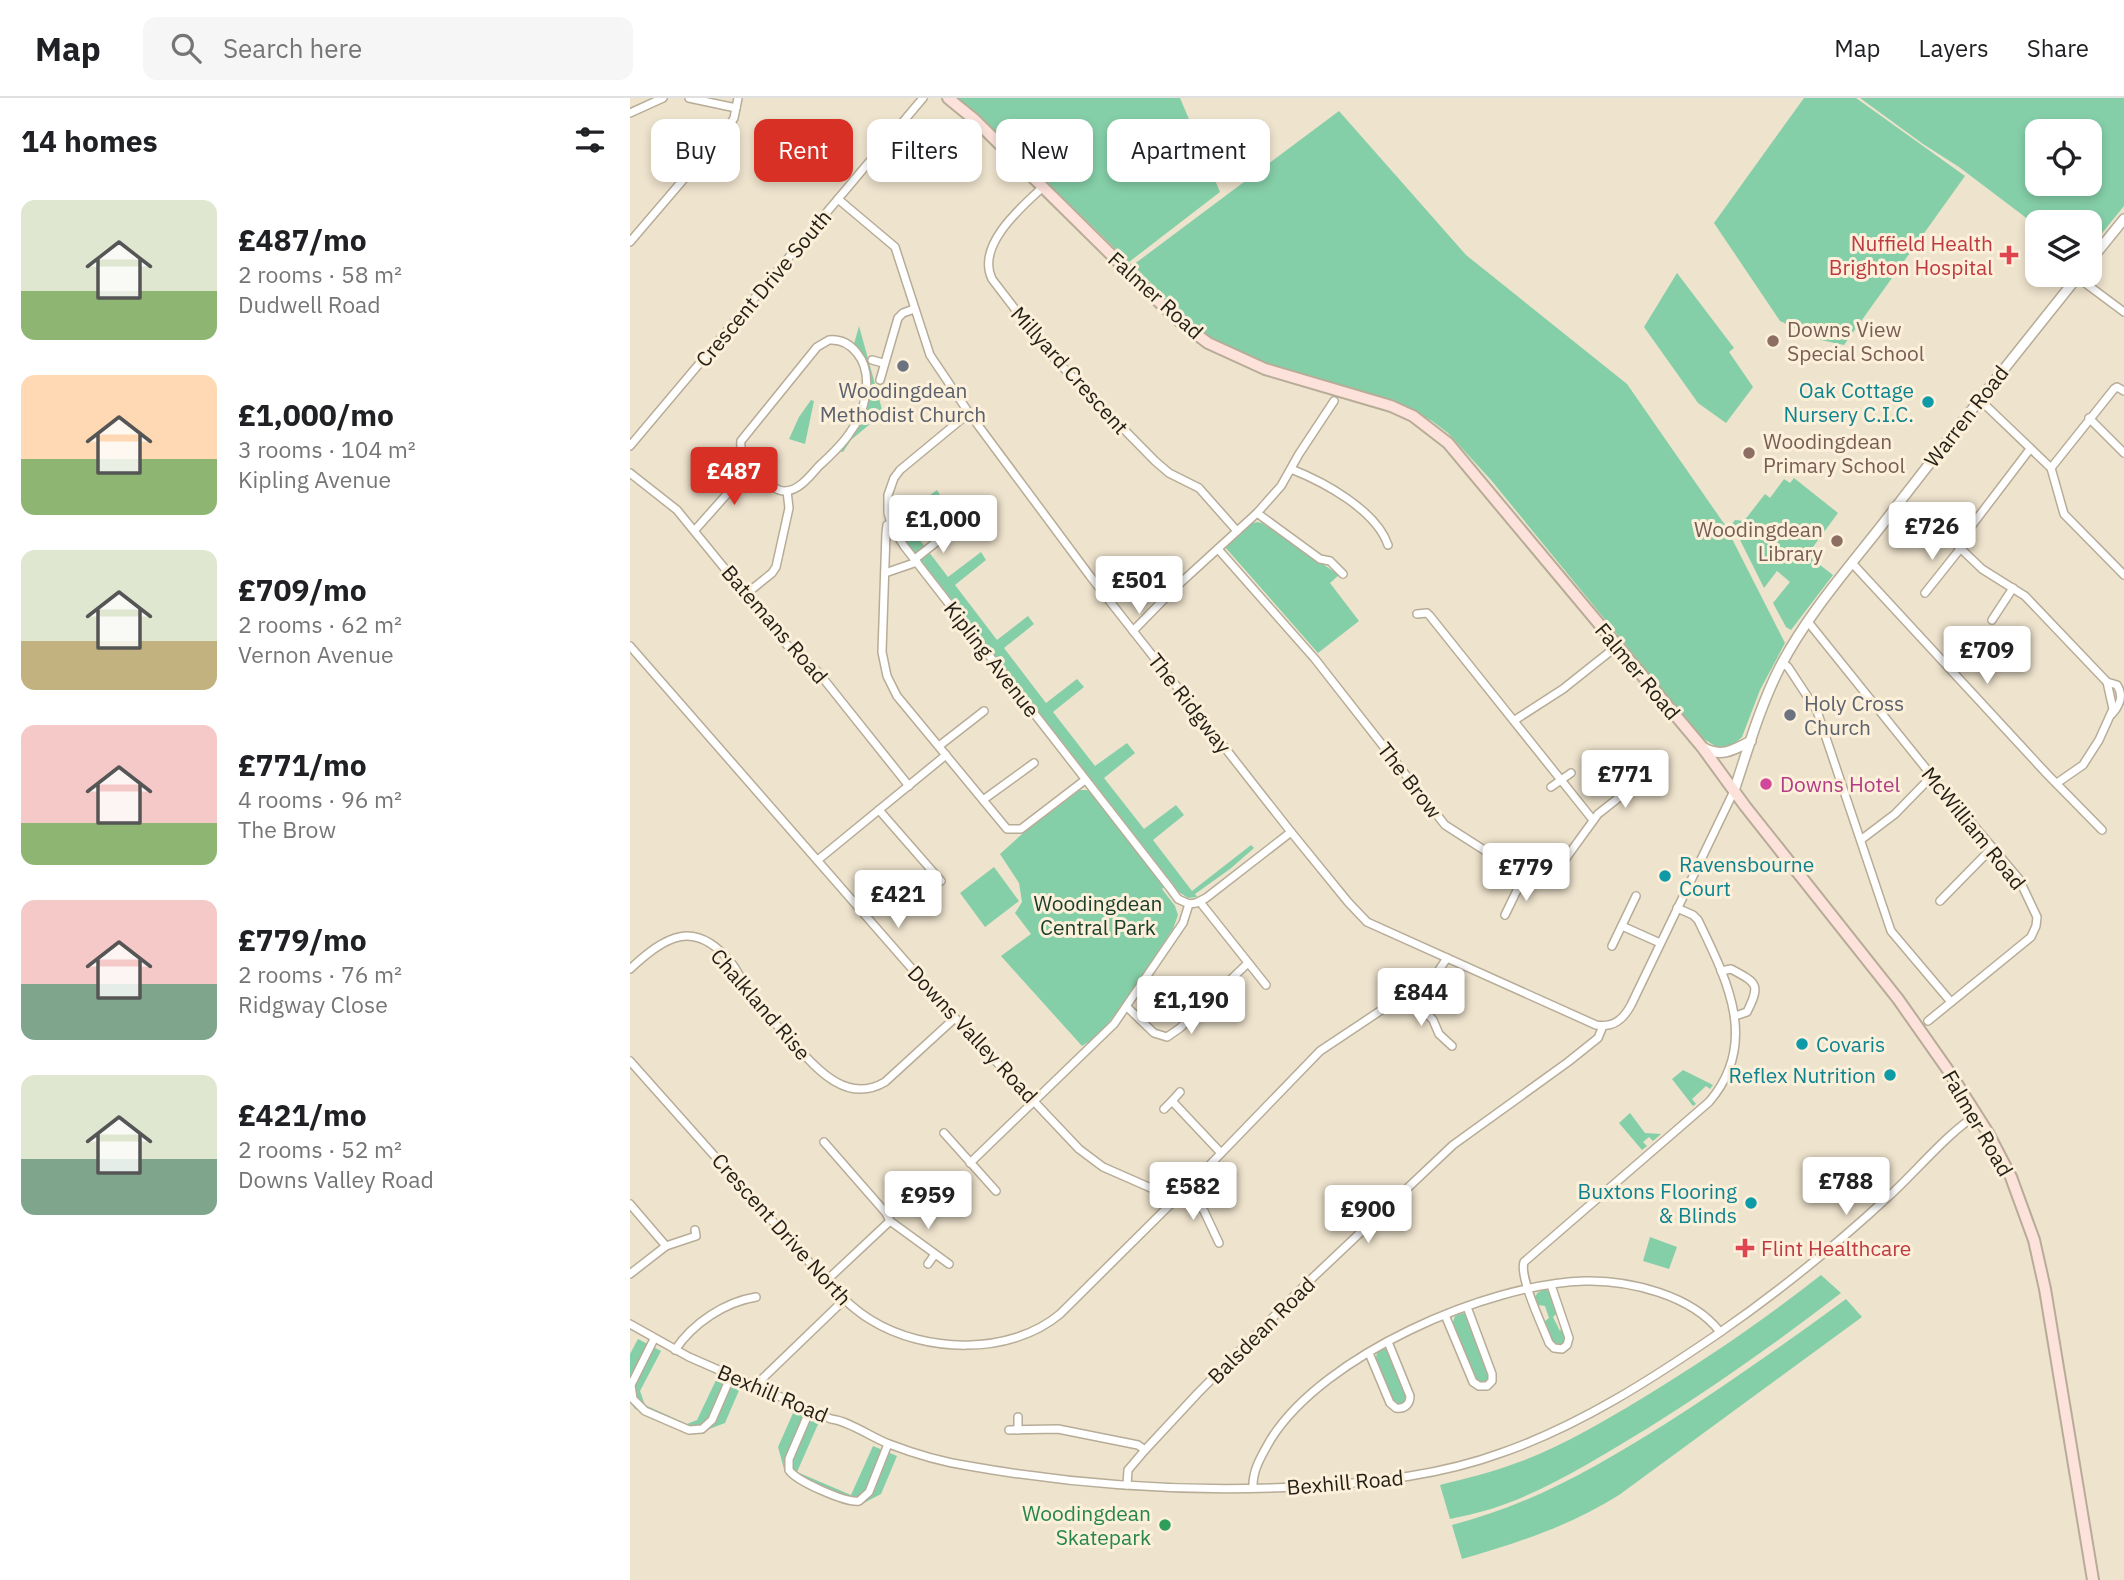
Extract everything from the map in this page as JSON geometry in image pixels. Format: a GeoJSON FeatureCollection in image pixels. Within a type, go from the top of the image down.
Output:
{"type":"FeatureCollection","features":[{"type":"Feature","properties":{"kind":"main road","name":"Falmer Road"},"geometry":{"type":"LineString","coordinates":[[948,98],[975,120],[1165,307],[1208,343],[1265,369],[1391,405],[1413,416],[1437,434],[1466,462],[1702,747],[1898,999],[1977,1115],[2011,1177],[2034,1240],[2045,1289],[2093,1580]]}},
{"type":"Feature","properties":{"kind":"street"},"geometry":{"type":"LineString","coordinates":[[630,113],[663,98]]}},
{"type":"Feature","properties":{"kind":"street"},"geometry":{"type":"LineString","coordinates":[[690,98],[736,108]]}},
{"type":"Feature","properties":{"kind":"street"},"geometry":{"type":"LineString","coordinates":[[630,242],[730,125],[738,98]]}},
{"type":"Feature","properties":{"kind":"street","name":"Crescent Drive South"},"geometry":{"type":"LineString","coordinates":[[630,446],[923,98]]}},
{"type":"Feature","properties":{"kind":"street","name":"Millyard Crescent"},"geometry":{"type":"LineString","coordinates":[[1042,187],[991,245],[987,263],[992,279],[1060,365],[1156,462],[1169,473],[1199,488],[1237,531]]}},
{"type":"Feature","properties":{"kind":"street","name":"The Ridgway"},"geometry":{"type":"LineString","coordinates":[[838,199],[895,247],[930,355],[969,413],[1052,527],[1348,902],[1367,922],[1592,1024],[1603,1026]]}},
{"type":"Feature","properties":{"kind":"street"},"geometry":{"type":"LineString","coordinates":[[2102,247],[2122,224]]}},
{"type":"Feature","properties":{"kind":"street","name":"Warren Road"},"geometry":{"type":"LineString","coordinates":[[1734,791],[1766,699],[1782,663],[1808,623],[1979,399],[2069,287]]}},
{"type":"Feature","properties":{"kind":"street"},"geometry":{"type":"LineString","coordinates":[[2092,287],[2124,312]]}},
{"type":"Feature","properties":{"kind":"street"},"geometry":{"type":"LineString","coordinates":[[880,380],[898,318],[914,309]]}},
{"type":"Feature","properties":{"kind":"street"},"geometry":{"type":"LineString","coordinates":[[832,340],[845,342],[852,347],[863,361],[866,371],[864,401],[856,424],[842,443],[798,486],[786,491],[770,484],[752,466],[740,448],[743,437],[810,354],[820,344],[832,340]]}},
{"type":"Feature","properties":{"kind":"street"},"geometry":{"type":"LineString","coordinates":[[872,360],[883,363]]}},
{"type":"Feature","properties":{"kind":"street"},"geometry":{"type":"LineString","coordinates":[[2051,468],[2089,418],[2120,389]]}},
{"type":"Feature","properties":{"kind":"street"},"geometry":{"type":"LineString","coordinates":[[1979,399],[2051,468],[2065,515],[2124,575]]}},
{"type":"Feature","properties":{"kind":"street"},"geometry":{"type":"LineString","coordinates":[[1133,631],[1177,586],[1257,513],[1281,486],[1334,401]]}},
{"type":"Feature","properties":{"kind":"street"},"geometry":{"type":"LineString","coordinates":[[969,413],[897,474],[888,495],[891,524],[887,525],[885,573],[882,652],[885,670],[898,696],[1006,828],[1017,830],[1085,780]]}},
{"type":"Feature","properties":{"kind":"street"},"geometry":{"type":"LineString","coordinates":[[2089,418],[2124,453]]}},
{"type":"Feature","properties":{"kind":"street"},"geometry":{"type":"LineString","coordinates":[[2030,449],[1958,543],[1960,549],[1982,569],[2013,587],[2034,604],[2107,682],[2112,696],[2112,714],[2088,759],[2057,783]]}},
{"type":"Feature","properties":{"kind":"street"},"geometry":{"type":"LineString","coordinates":[[695,530],[752,466]]}},
{"type":"Feature","properties":{"kind":"street"},"geometry":{"type":"LineString","coordinates":[[1291,469],[1350,501],[1384,535],[1388,545]]}},
{"type":"Feature","properties":{"kind":"street","name":"Batemans Road"},"geometry":{"type":"LineString","coordinates":[[630,473],[677,510],[695,530],[787,645],[818,672],[909,786]]}},
{"type":"Feature","properties":{"kind":"street"},"geometry":{"type":"LineString","coordinates":[[746,594],[776,567],[789,508],[786,491]]}},
{"type":"Feature","properties":{"kind":"street"},"geometry":{"type":"LineString","coordinates":[[1257,513],[1320,559],[1332,558],[1343,574]]}},
{"type":"Feature","properties":{"kind":"street","name":"Kipling Avenue"},"geometry":{"type":"LineString","coordinates":[[891,524],[898,538],[1085,780],[1176,896],[1189,904]]}},
{"type":"Feature","properties":{"kind":"street"},"geometry":{"type":"LineString","coordinates":[[885,573],[916,560],[954,528]]}},
{"type":"Feature","properties":{"kind":"street","name":"The Brow"},"geometry":{"type":"LineString","coordinates":[[1218,549],[1315,659],[1445,825],[1484,849],[1522,880]]}},
{"type":"Feature","properties":{"kind":"street"},"geometry":{"type":"LineString","coordinates":[[1925,593],[1960,549]]}},
{"type":"Feature","properties":{"kind":"street"},"geometry":{"type":"LineString","coordinates":[[1852,563],[2102,830]]}},
{"type":"Feature","properties":{"kind":"street"},"geometry":{"type":"LineString","coordinates":[[1992,620],[2013,587]]}},
{"type":"Feature","properties":{"kind":"street"},"geometry":{"type":"LineString","coordinates":[[1417,614],[1429,615],[1593,820]]}},
{"type":"Feature","properties":{"kind":"street","name":"McWilliam Road"},"geometry":{"type":"LineString","coordinates":[[1808,623],[2021,883],[2036,914],[2036,926],[2031,937],[1928,1021]]}},
{"type":"Feature","properties":{"kind":"street","name":"Downs Valley Road"},"geometry":{"type":"LineString","coordinates":[[630,646],[819,859],[955,1018],[1079,1149],[1096,1163],[1176,1199]]}},
{"type":"Feature","properties":{"kind":"street"},"geometry":{"type":"LineString","coordinates":[[1515,720],[1563,689],[1617,646]]}},
{"type":"Feature","properties":{"kind":"street"},"geometry":{"type":"LineString","coordinates":[[1782,663],[1788,667],[1817,711],[1892,933],[1951,1002]]}},
{"type":"Feature","properties":{"kind":"street"},"geometry":{"type":"LineString","coordinates":[[939,746],[984,711]]}},
{"type":"Feature","properties":{"kind":"street"},"geometry":{"type":"LineString","coordinates":[[1702,747],[1712,752],[1724,753],[1751,741]]}},
{"type":"Feature","properties":{"kind":"street"},"geometry":{"type":"LineString","coordinates":[[819,859],[946,755]]}},
{"type":"Feature","properties":{"kind":"street"},"geometry":{"type":"LineString","coordinates":[[983,800],[1031,765],[1034,775]]}},
{"type":"Feature","properties":{"kind":"street"},"geometry":{"type":"LineString","coordinates":[[1551,786],[1571,773]]}},
{"type":"Feature","properties":{"kind":"street"},"geometry":{"type":"LineString","coordinates":[[1862,839],[1895,814],[1932,776]]}},
{"type":"Feature","properties":{"kind":"street"},"geometry":{"type":"LineString","coordinates":[[1505,915],[1522,880],[1535,883],[1549,877],[1561,865],[1593,820],[1640,781]]}},
{"type":"Feature","properties":{"kind":"street"},"geometry":{"type":"LineString","coordinates":[[1624,782],[1629,789]]}},
{"type":"Feature","properties":{"kind":"street","name":"Balsdean Road"},"geometry":{"type":"LineString","coordinates":[[1127,1485],[1128,1470],[1145,1450],[1263,1326],[1439,1158],[1464,1136],[1598,1038],[1603,1026],[1618,1022],[1628,1011],[1734,791]]}},
{"type":"Feature","properties":{"kind":"street"},"geometry":{"type":"LineString","coordinates":[[880,810],[941,881]]}},
{"type":"Feature","properties":{"kind":"street"},"geometry":{"type":"LineString","coordinates":[[970,1163],[1102,1038],[1127,1007],[1183,923],[1189,904],[1200,902],[1291,832]]}},
{"type":"Feature","properties":{"kind":"street"},"geometry":{"type":"LineString","coordinates":[[1940,901],[1992,848]]}},
{"type":"Feature","properties":{"kind":"street"},"geometry":{"type":"LineString","coordinates":[[933,871],[940,865]]}},
{"type":"Feature","properties":{"kind":"street"},"geometry":{"type":"LineString","coordinates":[[1612,946],[1636,895]]}},
{"type":"Feature","properties":{"kind":"street"},"geometry":{"type":"LineString","coordinates":[[1200,902],[1266,985]]}},
{"type":"Feature","properties":{"kind":"street"},"geometry":{"type":"LineString","coordinates":[[1551,1285],[1569,1337],[1568,1345],[1562,1349],[1555,1349],[1550,1345],[1522,1270],[1526,1260],[1665,1142],[1717,1092],[1733,1055],[1736,1039],[1735,1016],[1721,971],[1697,919],[1677,908]]}},
{"type":"Feature","properties":{"kind":"street"},"geometry":{"type":"LineString","coordinates":[[1622,926],[1660,943]]}},
{"type":"Feature","properties":{"kind":"street","name":"Chalkland Rise"},"geometry":{"type":"LineString","coordinates":[[630,969],[651,949],[668,939],[689,937],[705,942],[732,965],[758,1004],[820,1071],[838,1083],[857,1090],[884,1082],[955,1018]]}},
{"type":"Feature","properties":{"kind":"street","name":"Crescent Drive North"},"geometry":{"type":"LineString","coordinates":[[630,1061],[844,1300],[872,1321],[895,1332],[943,1344],[976,1344],[1021,1335],[1042,1327],[1060,1314],[1186,1190],[1320,1051],[1437,973],[1447,958]]}},
{"type":"Feature","properties":{"kind":"street"},"geometry":{"type":"LineString","coordinates":[[1127,1007],[1157,1035],[1170,1035],[1248,963]]}},
{"type":"Feature","properties":{"kind":"street"},"geometry":{"type":"LineString","coordinates":[[1721,971],[1731,969],[1753,981],[1756,986],[1747,1012],[1735,1016]]}},
{"type":"Feature","properties":{"kind":"street"},"geometry":{"type":"LineString","coordinates":[[1407,993],[1433,1020],[1439,1034],[1448,1038],[1452,1046]]}},
{"type":"Feature","properties":{"kind":"street"},"geometry":{"type":"LineString","coordinates":[[1164,1109],[1180,1092]]}},
{"type":"Feature","properties":{"kind":"street"},"geometry":{"type":"LineString","coordinates":[[1172,1101],[1221,1153]]}},
{"type":"Feature","properties":{"kind":"street","name":"Bexhill Road"},"geometry":{"type":"LineString","coordinates":[[630,1324],[675,1350],[810,1410],[844,1422],[888,1444],[969,1466],[1127,1485],[1253,1488],[1378,1481],[1433,1472],[1491,1457],[1534,1440],[1602,1406],[1720,1332],[1787,1283],[1853,1230],[1964,1124],[1977,1115]]}},
{"type":"Feature","properties":{"kind":"street"},"geometry":{"type":"LineString","coordinates":[[944,1133],[996,1191]]}},
{"type":"Feature","properties":{"kind":"street"},"geometry":{"type":"LineString","coordinates":[[824,1142],[890,1221],[949,1264]]}},
{"type":"Feature","properties":{"kind":"street"},"geometry":{"type":"LineString","coordinates":[[1186,1190],[1204,1211],[1219,1236]]}},
{"type":"Feature","properties":{"kind":"street"},"geometry":{"type":"LineString","coordinates":[[630,1204],[666,1246]]}},
{"type":"Feature","properties":{"kind":"street"},"geometry":{"type":"LineString","coordinates":[[826,1281],[890,1221]]}},
{"type":"Feature","properties":{"kind":"street"},"geometry":{"type":"LineString","coordinates":[[630,1274],[666,1246],[697,1236]]}},
{"type":"Feature","properties":{"kind":"street"},"geometry":{"type":"LineString","coordinates":[[928,1264],[935,1254]]}},
{"type":"Feature","properties":{"kind":"street"},"geometry":{"type":"LineString","coordinates":[[1253,1488],[1256,1468],[1286,1418],[1326,1381],[1388,1342],[1467,1307],[1528,1290],[1585,1281],[1636,1287],[1667,1297],[1693,1309],[1720,1332]]}},
{"type":"Feature","properties":{"kind":"street"},"geometry":{"type":"LineString","coordinates":[[675,1350],[683,1339],[716,1312],[728,1304],[752,1298],[746,1289]]}},
{"type":"Feature","properties":{"kind":"street"},"geometry":{"type":"LineString","coordinates":[[759,1387],[762,1379],[844,1300]]}},
{"type":"Feature","properties":{"kind":"street"},"geometry":{"type":"LineString","coordinates":[[1445,1315],[1473,1381],[1479,1386],[1487,1386],[1492,1381],[1492,1374],[1467,1307]]}},
{"type":"Feature","properties":{"kind":"street"},"geometry":{"type":"LineString","coordinates":[[654,1339],[631,1385],[633,1399],[645,1411],[690,1430],[702,1429],[713,1418],[731,1376]]}},
{"type":"Feature","properties":{"kind":"street"},"geometry":{"type":"LineString","coordinates":[[1369,1353],[1390,1403],[1396,1408],[1404,1408],[1410,1396],[1388,1342]]}},
{"type":"Feature","properties":{"kind":"street"},"geometry":{"type":"LineString","coordinates":[[810,1410],[789,1457],[789,1470],[797,1478],[852,1502],[865,1497],[888,1444]]}},
{"type":"Feature","properties":{"kind":"street"},"geometry":{"type":"LineString","coordinates":[[1018,1417],[1014,1430],[1058,1429],[1137,1445],[1145,1450]]}},
{"type":"Feature","properties":{"kind":"green space"},"geometry":{"type":"Polygon","coordinates":[[[956,98],[1180,98],[1189,119],[1107,119],[1107,182],[1216,182],[1220,192],[1129,262],[1047,182],[1093,182],[1093,119],[996,119],[996,133],[956,98]]]}},
{"type":"Feature","properties":{"kind":"green space"},"geometry":{"type":"Polygon","coordinates":[[[1804,98],[1856,98],[1965,176],[1844,345],[1821,340],[1780,321],[1714,223],[1804,98]]]}},
{"type":"Feature","properties":{"kind":"green space"},"geometry":{"type":"Polygon","coordinates":[[[1860,98],[2124,98],[2124,206],[2102,233],[2102,210],[2025,210],[2025,217],[1860,98]]]}},
{"type":"Feature","properties":{"kind":"green space"},"geometry":{"type":"Polygon","coordinates":[[[1339,111],[1466,255],[1627,384],[1725,525],[1785,643],[1760,690],[1742,737],[1734,744],[1715,746],[1701,737],[1491,480],[1448,433],[1399,403],[1283,370],[1223,346],[1200,332],[1133,265],[1244,182],[1270,182],[1270,163],[1339,111]]]}},
{"type":"Feature","properties":{"kind":"green space"},"geometry":{"type":"Polygon","coordinates":[[[1677,273],[1734,348],[1729,352],[1753,387],[1726,423],[1698,403],[1644,327],[1677,273]]]}},
{"type":"Feature","properties":{"kind":"green space"},"geometry":{"type":"Polygon","coordinates":[[[859,326],[883,413],[851,440],[843,452],[838,451],[849,439],[864,413],[870,385],[863,357],[854,344],[859,326]]]}},
{"type":"Feature","properties":{"kind":"green space"},"geometry":{"type":"Polygon","coordinates":[[[811,400],[814,401],[805,444],[789,439],[799,417],[811,400]]]}},
{"type":"Feature","properties":{"kind":"green space"},"geometry":{"type":"Polygon","coordinates":[[[1794,478],[1838,513],[1807,555],[1833,575],[1791,630],[1786,627],[1773,603],[1790,582],[1777,571],[1764,588],[1732,524],[1735,520],[1744,521],[1765,494],[1770,498],[1784,479],[1790,483],[1794,478]]]}},
{"type":"Feature","properties":{"kind":"green space"},"geometry":{"type":"Polygon","coordinates":[[[937,490],[940,495],[906,522],[948,577],[981,552],[986,560],[955,585],[997,640],[1028,616],[1034,624],[1004,648],[1046,703],[1077,679],[1084,687],[1053,712],[1095,766],[1127,743],[1135,753],[1104,778],[1144,829],[1176,805],[1184,815],[1153,840],[1192,891],[1251,845],[1254,848],[1195,894],[1197,897],[1188,898],[1179,892],[899,532],[894,521],[937,490]]]}},
{"type":"Feature","properties":{"kind":"green space"},"geometry":{"type":"Polygon","coordinates":[[[1257,522],[1339,575],[1330,583],[1359,621],[1318,653],[1225,547],[1250,524],[1257,522]]]}},
{"type":"Feature","properties":{"kind":"green space","name":"Woodingdean Central Park"},"geometry":{"type":"Polygon","coordinates":[[[1080,790],[1087,790],[1092,794],[1164,887],[1162,889],[1175,906],[1178,915],[1173,929],[1118,1010],[1094,1038],[1082,1046],[1001,956],[1031,934],[1015,913],[1022,902],[1019,883],[1000,854],[1030,827],[1080,790]]]}},
{"type":"Feature","properties":{"kind":"green space"},"geometry":{"type":"Polygon","coordinates":[[[994,867],[1019,901],[985,927],[960,893],[994,867]]]}},
{"type":"Feature","properties":{"kind":"green space"},"geometry":{"type":"Polygon","coordinates":[[[1683,1070],[1713,1085],[1710,1089],[1706,1086],[1692,1099],[1696,1104],[1693,1106],[1672,1079],[1683,1070]]]}},
{"type":"Feature","properties":{"kind":"green space"},"geometry":{"type":"Polygon","coordinates":[[[1630,1113],[1645,1133],[1661,1134],[1653,1141],[1649,1137],[1643,1142],[1647,1146],[1642,1150],[1619,1123],[1630,1113]]]}},
{"type":"Feature","properties":{"kind":"green space"},"geometry":{"type":"Polygon","coordinates":[[[1650,1237],[1677,1247],[1669,1269],[1643,1261],[1650,1237]]]}},
{"type":"Feature","properties":{"kind":"green space"},"geometry":{"type":"Polygon","coordinates":[[[1821,1275],[1841,1293],[1698,1396],[1610,1451],[1532,1493],[1491,1509],[1450,1519],[1440,1485],[1512,1465],[1583,1433],[1711,1355],[1821,1275]]]}},
{"type":"Feature","properties":{"kind":"green space"},"geometry":{"type":"Polygon","coordinates":[[[1545,1289],[1550,1292],[1558,1312],[1553,1317],[1560,1331],[1563,1326],[1567,1335],[1563,1345],[1555,1344],[1550,1338],[1544,1322],[1549,1318],[1545,1306],[1538,1305],[1535,1298],[1537,1293],[1545,1289]]]}},
{"type":"Feature","properties":{"kind":"green space"},"geometry":{"type":"Polygon","coordinates":[[[1846,1299],[1862,1317],[1619,1495],[1582,1516],[1543,1533],[1462,1559],[1452,1525],[1535,1496],[1612,1456],[1709,1395],[1846,1299]]]}},
{"type":"Feature","properties":{"kind":"green space"},"geometry":{"type":"Polygon","coordinates":[[[1463,1313],[1468,1317],[1490,1379],[1485,1384],[1476,1381],[1453,1322],[1455,1316],[1463,1313]]]}},
{"type":"Feature","properties":{"kind":"green space"},"geometry":{"type":"Polygon","coordinates":[[[638,1339],[661,1351],[640,1391],[645,1405],[687,1424],[697,1420],[717,1378],[740,1388],[725,1423],[689,1434],[635,1409],[630,1402],[630,1354],[638,1339]]]}},
{"type":"Feature","properties":{"kind":"green space"},"geometry":{"type":"Polygon","coordinates":[[[1387,1349],[1407,1395],[1403,1404],[1392,1402],[1376,1358],[1377,1352],[1387,1349]]]}},
{"type":"Feature","properties":{"kind":"green space"},"geometry":{"type":"Polygon","coordinates":[[[794,1411],[819,1422],[797,1472],[851,1495],[873,1446],[897,1456],[881,1494],[862,1504],[848,1504],[790,1478],[784,1469],[778,1447],[794,1411]]]}},
{"type":"Feature","properties":{"kind":"place","name":"Nuffield Health Brighton Hospital"},"geometry":{"type":"Point","coordinates":[2009,255]}},
{"type":"Feature","properties":{"kind":"place","name":"Downs View Special School"},"geometry":{"type":"Point","coordinates":[1773,341]}},
{"type":"Feature","properties":{"kind":"place","name":"Woodingdean Methodist Church"},"geometry":{"type":"Point","coordinates":[903,366]}},
{"type":"Feature","properties":{"kind":"place","name":"Oak Cottage Nursery C.I.C."},"geometry":{"type":"Point","coordinates":[1928,402]}},
{"type":"Feature","properties":{"kind":"place","name":"Woodingdean Primary School"},"geometry":{"type":"Point","coordinates":[1749,453]}},
{"type":"Feature","properties":{"kind":"place","name":"Woodingdean Library"},"geometry":{"type":"Point","coordinates":[1837,541]}},
{"type":"Feature","properties":{"kind":"place","name":"Holy Cross Church"},"geometry":{"type":"Point","coordinates":[1790,715]}},
{"type":"Feature","properties":{"kind":"place","name":"Downs Hotel"},"geometry":{"type":"Point","coordinates":[1766,784]}},
{"type":"Feature","properties":{"kind":"place","name":"Ravensbourne Court"},"geometry":{"type":"Point","coordinates":[1665,876]}},
{"type":"Feature","properties":{"kind":"place","name":"Covaris"},"geometry":{"type":"Point","coordinates":[1802,1044]}},
{"type":"Feature","properties":{"kind":"place","name":"Reflex Nutrition"},"geometry":{"type":"Point","coordinates":[1890,1075]}},
{"type":"Feature","properties":{"kind":"place","name":"Buxtons Flooring & Blinds"},"geometry":{"type":"Point","coordinates":[1751,1203]}},
{"type":"Feature","properties":{"kind":"place","name":"Flint Healthcare"},"geometry":{"type":"Point","coordinates":[1745,1248]}},
{"type":"Feature","properties":{"kind":"place","name":"Woodingdean Skatepark"},"geometry":{"type":"Point","coordinates":[1165,1525]}}]}
